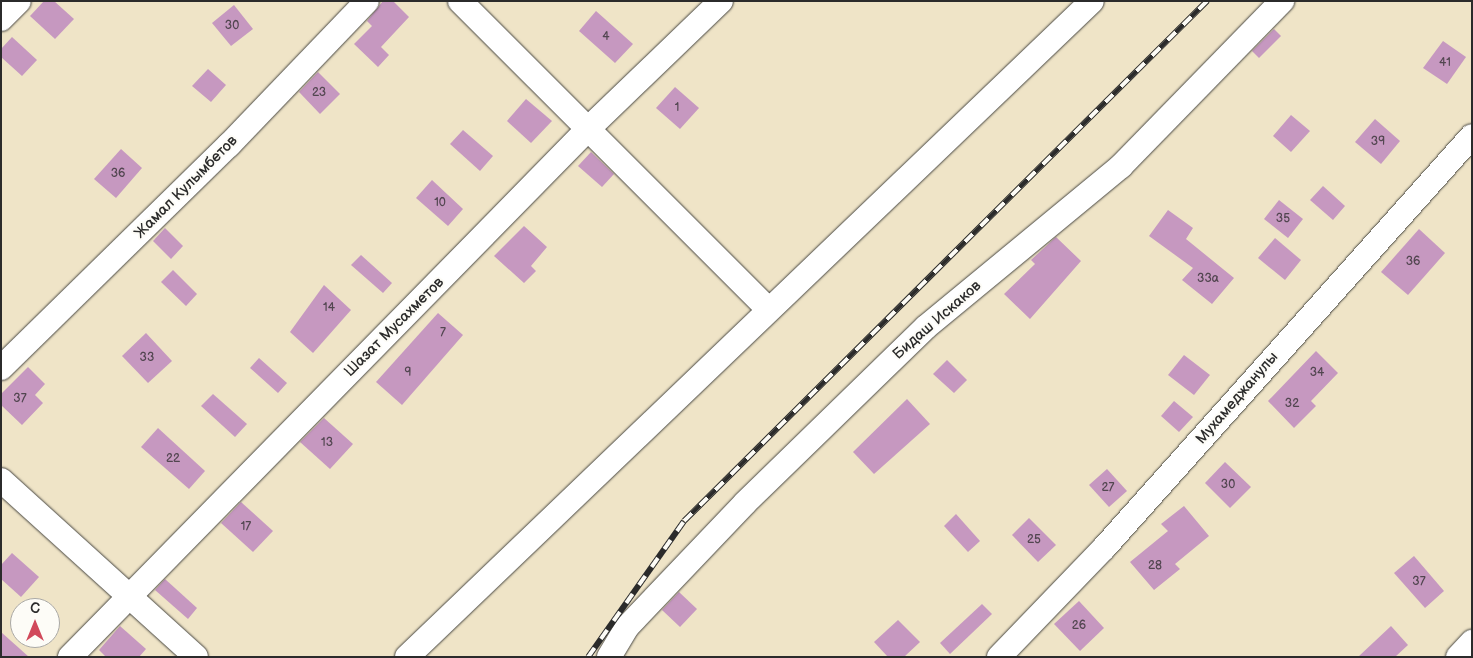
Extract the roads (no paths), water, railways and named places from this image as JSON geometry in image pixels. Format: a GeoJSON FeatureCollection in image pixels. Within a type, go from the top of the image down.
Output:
{"type":"FeatureCollection","features":[{"type":"Feature","properties":{"kind":"street"},"geometry":{"type":"LineString","coordinates":[[1,19],[19,1]]}},
{"type":"Feature","properties":{"kind":"street","name":"Жамал Кулымбетов"},"geometry":{"type":"LineString","coordinates":[[1,368],[229,145],[368,1]]}},
{"type":"Feature","properties":{"kind":"street"},"geometry":{"type":"LineString","coordinates":[[460,1],[768,309]]}},
{"type":"Feature","properties":{"kind":"street","name":"Шазат Мусахметов"},"geometry":{"type":"LineString","coordinates":[[70,657],[589,128],[721,1]]}},
{"type":"Feature","properties":{"kind":"street"},"geometry":{"type":"LineString","coordinates":[[407,657],[768,309],[1092,1]]}},
{"type":"Feature","properties":{"kind":"street","name":"Бидаш Искаков"},"geometry":{"type":"LineString","coordinates":[[609,657],[627,627],[752,496],[926,327],[1121,166],[1282,1]]}},
{"type":"Feature","properties":{"kind":"street","name":"Мухамеджанулы"},"geometry":{"type":"LineString","coordinates":[[999,657],[1104,548],[1472,136]]}},
{"type":"Feature","properties":{"kind":"street"},"geometry":{"type":"LineString","coordinates":[[1,480],[130,595],[196,657]]}},
{"type":"Feature","properties":{"kind":"street"},"geometry":{"type":"LineString","coordinates":[[1458,657],[1472,642]]}},
{"type":"Feature","properties":{"kind":"railway"},"geometry":{"type":"LineString","coordinates":[[588,657],[684,521],[1207,1]]}}]}
